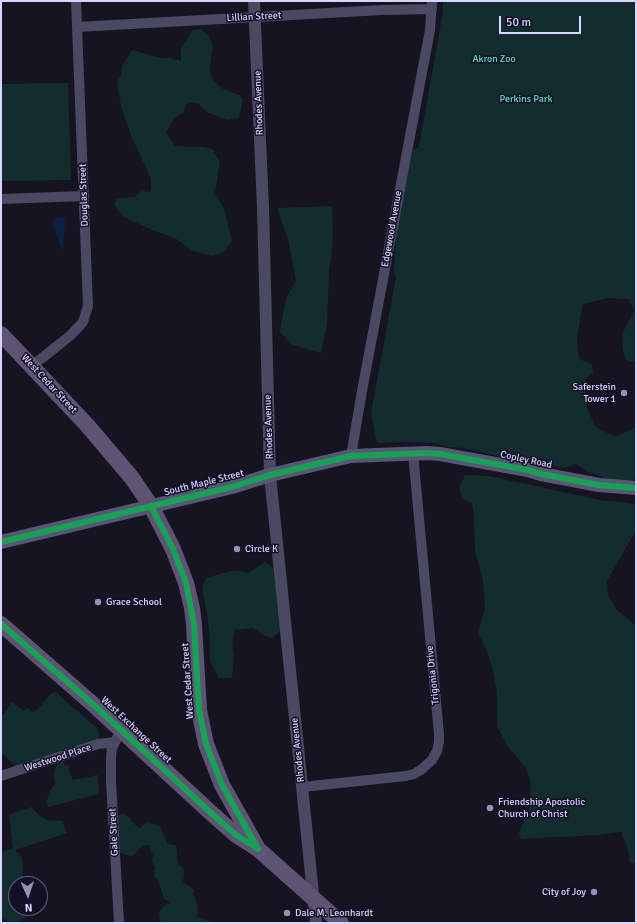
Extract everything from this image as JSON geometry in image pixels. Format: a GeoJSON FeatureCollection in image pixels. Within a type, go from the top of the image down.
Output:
{"type":"FeatureCollection","features":[{"type":"Feature","properties":{"kind":"main road","name":"West Cedar Street"},"geometry":{"type":"LineString","coordinates":[[1,334],[92,430],[132,478],[150,506],[173,549],[188,589],[194,625],[199,710],[206,744],[214,769],[258,849]]}},
{"type":"Feature","properties":{"kind":"main road","name":"South Maple Street"},"geometry":{"type":"LineString","coordinates":[[1,542],[232,487],[270,475],[351,456],[413,453]]}},
{"type":"Feature","properties":{"kind":"main road","name":"Copley Road"},"geometry":{"type":"LineString","coordinates":[[413,453],[440,454],[599,485],[636,488]]}},
{"type":"Feature","properties":{"kind":"main road","name":"West Exchange Street"},"geometry":{"type":"LineString","coordinates":[[1,624],[118,736],[236,834],[258,849],[341,923]]}},
{"type":"Feature","properties":{"kind":"street","name":"Douglas Street"},"geometry":{"type":"LineString","coordinates":[[32,366],[71,335],[83,322],[88,306],[76,1]]}},
{"type":"Feature","properties":{"kind":"street","name":"Rhodes Avenue"},"geometry":{"type":"LineString","coordinates":[[254,1],[263,208],[270,475],[316,923]]}},
{"type":"Feature","properties":{"kind":"street","name":"Lillian Street"},"geometry":{"type":"LineString","coordinates":[[77,27],[382,10],[432,5]]}},
{"type":"Feature","properties":{"kind":"street","name":"Edgewood Avenue"},"geometry":{"type":"LineString","coordinates":[[351,456],[430,30],[432,5]]}},
{"type":"Feature","properties":{"kind":"street"},"geometry":{"type":"LineString","coordinates":[[1,199],[84,196]]}},
{"type":"Feature","properties":{"kind":"street","name":"Trigonia Drive"},"geometry":{"type":"LineString","coordinates":[[302,787],[410,775],[422,769],[432,760],[437,751],[439,734],[413,453]]}},
{"type":"Feature","properties":{"kind":"street","name":"Westwood Place"},"geometry":{"type":"LineString","coordinates":[[1,776],[118,736]]}},
{"type":"Feature","properties":{"kind":"street","name":"Gale Street"},"geometry":{"type":"LineString","coordinates":[[118,736],[112,748],[111,782],[119,923]]}},
{"type":"Feature","properties":{"kind":"green space","name":"Perkins Park"},"geometry":{"type":"Polygon","coordinates":[[[443,1],[636,1],[636,361],[632,362],[626,360],[623,351],[622,341],[624,330],[635,310],[628,299],[608,298],[583,304],[577,339],[579,359],[592,364],[593,373],[585,379],[585,390],[588,410],[596,427],[615,437],[636,427],[636,479],[620,482],[608,480],[596,474],[587,472],[576,463],[569,467],[559,468],[550,464],[519,461],[463,448],[447,447],[437,443],[377,443],[371,413],[396,277],[394,273],[396,237],[411,158],[414,149],[419,147],[443,11],[443,1]]]}},
{"type":"Feature","properties":{"kind":"green space"},"geometry":{"type":"Polygon","coordinates":[[[201,29],[209,36],[213,46],[210,67],[211,78],[221,88],[239,95],[243,99],[239,118],[227,120],[207,112],[199,104],[191,103],[185,105],[184,112],[174,118],[166,133],[175,146],[203,147],[212,149],[220,162],[215,193],[224,208],[232,241],[224,252],[213,256],[193,251],[175,238],[152,230],[122,216],[114,205],[117,198],[135,197],[142,191],[151,192],[151,179],[131,135],[121,106],[117,83],[121,74],[122,66],[132,50],[161,58],[171,58],[181,61],[181,49],[193,30],[201,29]]]}},
{"type":"Feature","properties":{"kind":"green space"},"geometry":{"type":"Polygon","coordinates":[[[68,83],[70,180],[1,181],[1,84],[68,83]]]}},
{"type":"Feature","properties":{"kind":"green space"},"geometry":{"type":"Polygon","coordinates":[[[332,206],[333,235],[329,270],[327,324],[321,353],[290,344],[280,331],[286,298],[296,281],[288,239],[277,208],[332,206]]]}},
{"type":"Feature","properties":{"kind":"green space"},"geometry":{"type":"Polygon","coordinates":[[[465,475],[489,476],[600,500],[636,504],[636,532],[607,581],[608,595],[616,609],[636,626],[636,862],[630,863],[628,849],[621,832],[598,835],[521,839],[519,833],[531,803],[530,779],[526,768],[509,748],[497,726],[497,692],[492,666],[478,633],[485,608],[483,580],[475,552],[474,516],[472,503],[464,500],[459,489],[465,475]]]}},
{"type":"Feature","properties":{"kind":"green space"},"geometry":{"type":"Polygon","coordinates":[[[265,562],[274,568],[281,630],[272,638],[265,636],[253,628],[235,630],[232,645],[234,655],[232,678],[219,678],[210,661],[210,641],[202,587],[206,578],[235,570],[249,573],[265,562]]]}},
{"type":"Feature","properties":{"kind":"green space"},"geometry":{"type":"Polygon","coordinates":[[[54,691],[97,728],[99,732],[99,739],[17,767],[1,753],[1,718],[12,702],[24,711],[27,708],[34,713],[54,691]]]}},
{"type":"Feature","properties":{"kind":"green space"},"geometry":{"type":"Polygon","coordinates":[[[62,761],[65,765],[69,766],[69,772],[73,780],[98,775],[99,794],[48,807],[47,801],[49,792],[55,782],[53,774],[57,765],[62,761]]]}},
{"type":"Feature","properties":{"kind":"green space"},"geometry":{"type":"Polygon","coordinates":[[[31,807],[47,820],[62,821],[67,833],[15,850],[22,858],[23,873],[22,876],[8,876],[8,916],[25,916],[21,921],[15,922],[7,921],[1,918],[1,851],[13,849],[9,815],[31,807]]]}},
{"type":"Feature","properties":{"kind":"green space"},"geometry":{"type":"Polygon","coordinates":[[[123,813],[139,828],[147,823],[159,825],[168,844],[176,845],[178,863],[184,869],[183,882],[194,890],[193,895],[195,897],[198,909],[197,916],[214,923],[161,923],[159,912],[166,904],[171,903],[164,899],[158,879],[154,875],[155,867],[152,862],[153,855],[148,845],[143,845],[131,856],[119,853],[117,816],[123,813]]]}},
{"type":"Feature","properties":{"kind":"water"},"geometry":{"type":"Polygon","coordinates":[[[58,217],[63,217],[65,220],[63,252],[53,224],[53,220],[58,217]]]}},
{"type":"Feature","properties":{"kind":"cycle path"},"geometry":{"type":"LineString","coordinates":[[1,542],[232,487],[270,475],[351,456],[427,453],[440,454],[599,485],[636,488]]}},
{"type":"Feature","properties":{"kind":"cycle path"},"geometry":{"type":"LineString","coordinates":[[151,506],[173,549],[186,583],[194,625],[199,710],[206,744],[222,785],[258,849]]}},
{"type":"Feature","properties":{"kind":"cycle path"},"geometry":{"type":"LineString","coordinates":[[1,624],[95,706],[236,835],[257,848]]}},
{"type":"Feature","properties":{"kind":"place","name":"Saferstein Tower 1"},"geometry":{"type":"Point","coordinates":[624,393]}},
{"type":"Feature","properties":{"kind":"place","name":"Circle K"},"geometry":{"type":"Point","coordinates":[237,549]}},
{"type":"Feature","properties":{"kind":"place","name":"Grace School"},"geometry":{"type":"Point","coordinates":[98,602]}},
{"type":"Feature","properties":{"kind":"place","name":"Friendship Apostolic Church of Christ"},"geometry":{"type":"Point","coordinates":[490,808]}},
{"type":"Feature","properties":{"kind":"place","name":"City of Joy"},"geometry":{"type":"Point","coordinates":[594,892]}},
{"type":"Feature","properties":{"kind":"place","name":"Dale M. Leonhardt"},"geometry":{"type":"Point","coordinates":[287,913]}},
{"type":"Feature","properties":{"kind":"park label","name":"Akron Zoo"},"geometry":{"type":"Point","coordinates":[494,59]}}]}
